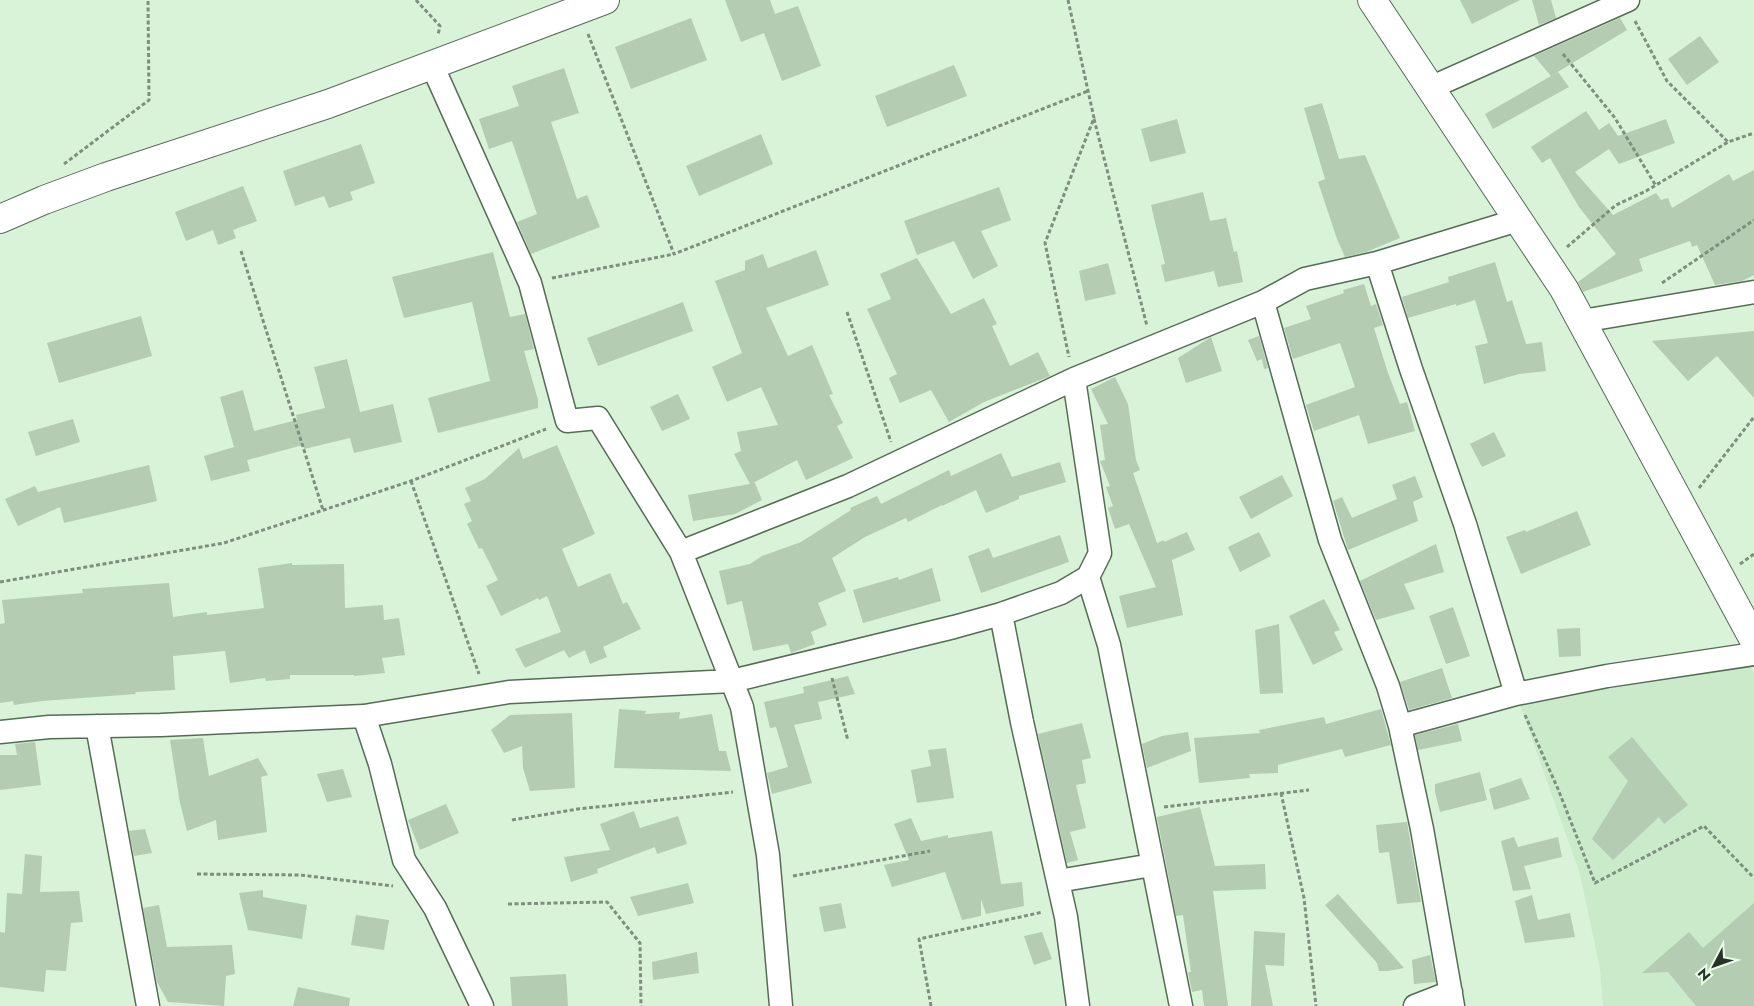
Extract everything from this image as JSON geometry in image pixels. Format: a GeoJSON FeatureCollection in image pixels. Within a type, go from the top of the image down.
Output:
{"type":"FeatureCollection","features":[{"type":"Feature","properties":{"kind":"main road"},"geometry":{"type":"LineString","coordinates":[[0,219],[106,177],[328,104],[605,0]]}},
{"type":"Feature","properties":{"kind":"main road"},"geometry":{"type":"LineString","coordinates":[[1372,0],[1564,289],[1754,640]]}},
{"type":"Feature","properties":{"kind":"street"},"geometry":{"type":"LineString","coordinates":[[1430,88],[1627,1]]}},
{"type":"Feature","properties":{"kind":"street"},"geometry":{"type":"LineString","coordinates":[[432,65],[530,283],[567,421],[598,418],[681,552],[742,707],[768,855],[781,1006]]}},
{"type":"Feature","properties":{"kind":"street"},"geometry":{"type":"LineString","coordinates":[[681,552],[848,486],[1074,379],[1263,302],[1305,279],[1378,263],[1518,220]]}},
{"type":"Feature","properties":{"kind":"street"},"geometry":{"type":"LineString","coordinates":[[1378,263],[1410,369],[1465,524],[1516,694]]}},
{"type":"Feature","properties":{"kind":"street"},"geometry":{"type":"LineString","coordinates":[[1582,321],[1754,292]]}},
{"type":"Feature","properties":{"kind":"street"},"geometry":{"type":"LineString","coordinates":[[1263,302],[1330,540],[1388,686],[1400,726],[1422,829],[1452,999],[1415,1006]]}},
{"type":"Feature","properties":{"kind":"street"},"geometry":{"type":"LineString","coordinates":[[0,732],[49,727],[161,725],[364,716],[509,692],[732,682],[1001,614],[1061,593],[1088,577],[1100,553],[1074,379]]}},
{"type":"Feature","properties":{"kind":"street"},"geometry":{"type":"LineString","coordinates":[[1088,577],[1109,645],[1181,1006]]}},
{"type":"Feature","properties":{"kind":"street"},"geometry":{"type":"LineString","coordinates":[[1001,614],[1022,722],[1064,908],[1078,1006]]}},
{"type":"Feature","properties":{"kind":"street"},"geometry":{"type":"LineString","coordinates":[[1400,726],[1516,694],[1607,676],[1754,654]]}},
{"type":"Feature","properties":{"kind":"street"},"geometry":{"type":"LineString","coordinates":[[364,716],[380,764],[404,860],[435,908],[482,1006]]}},
{"type":"Feature","properties":{"kind":"street"},"geometry":{"type":"LineString","coordinates":[[97,726],[148,1006]]}},
{"type":"Feature","properties":{"kind":"street"},"geometry":{"type":"LineString","coordinates":[[1058,881],[1152,865]]}},
{"type":"Feature","properties":{"kind":"path"},"geometry":{"type":"LineString","coordinates":[[58,168],[149,100],[148,0]]}},
{"type":"Feature","properties":{"kind":"path"},"geometry":{"type":"LineString","coordinates":[[416,0],[440,26],[432,65]]}},
{"type":"Feature","properties":{"kind":"path"},"geometry":{"type":"LineString","coordinates":[[1068,0],[1094,118],[1153,347]]}},
{"type":"Feature","properties":{"kind":"path"},"geometry":{"type":"LineString","coordinates":[[1627,1],[1667,81],[1728,142]]}},
{"type":"Feature","properties":{"kind":"path"},"geometry":{"type":"LineString","coordinates":[[579,10],[674,254]]}},
{"type":"Feature","properties":{"kind":"path"},"geometry":{"type":"LineString","coordinates":[[1548,35],[1615,118],[1656,186]]}},
{"type":"Feature","properties":{"kind":"path"},"geometry":{"type":"LineString","coordinates":[[530,283],[674,254],[1088,91]]}},
{"type":"Feature","properties":{"kind":"path"},"geometry":{"type":"LineString","coordinates":[[1074,379],[1045,243],[1094,118]]}},
{"type":"Feature","properties":{"kind":"path"},"geometry":{"type":"LineString","coordinates":[[1547,263],[1616,206],[1656,186],[1728,142],[1754,133]]}},
{"type":"Feature","properties":{"kind":"path"},"geometry":{"type":"LineString","coordinates":[[1656,288],[1754,220]]}},
{"type":"Feature","properties":{"kind":"path"},"geometry":{"type":"LineString","coordinates":[[241,251],[323,510]]}},
{"type":"Feature","properties":{"kind":"path"},"geometry":{"type":"LineString","coordinates":[[847,312],[898,461]]}},
{"type":"Feature","properties":{"kind":"path"},"geometry":{"type":"LineString","coordinates":[[1683,509],[1754,417]]}},
{"type":"Feature","properties":{"kind":"path"},"geometry":{"type":"LineString","coordinates":[[0,582],[224,543],[411,481],[567,421]]}},
{"type":"Feature","properties":{"kind":"path"},"geometry":{"type":"LineString","coordinates":[[411,481],[486,696]]}},
{"type":"Feature","properties":{"kind":"path"},"geometry":{"type":"LineString","coordinates":[[827,658],[848,741]]}},
{"type":"Feature","properties":{"kind":"path"},"geometry":{"type":"LineString","coordinates":[[1516,694],[1558,788],[1595,883],[1704,826],[1754,878]]}},
{"type":"Feature","properties":{"kind":"path"},"geometry":{"type":"LineString","coordinates":[[512,820],[578,809],[756,790]]}},
{"type":"Feature","properties":{"kind":"path"},"geometry":{"type":"LineString","coordinates":[[1141,810],[1309,790]]}},
{"type":"Feature","properties":{"kind":"path"},"geometry":{"type":"LineString","coordinates":[[1281,793],[1304,898],[1316,1006]]}},
{"type":"Feature","properties":{"kind":"path"},"geometry":{"type":"LineString","coordinates":[[770,880],[930,851]]}},
{"type":"Feature","properties":{"kind":"path"},"geometry":{"type":"LineString","coordinates":[[197,874],[300,874],[424,890]]}},
{"type":"Feature","properties":{"kind":"path"},"geometry":{"type":"LineString","coordinates":[[508,904],[607,902],[640,943],[641,1006]]}},
{"type":"Feature","properties":{"kind":"path"},"geometry":{"type":"LineString","coordinates":[[931,1006],[919,939],[1064,908]]}},
{"type":"Feature","properties":{"kind":"shaded area"},"geometry":{"type":"Polygon","coordinates":[[[1740,656],[1754,672],[1754,1006],[1603,1006],[1600,969],[1580,874],[1516,694],[1740,656]]]}},
{"type":"Feature","properties":{"kind":"building"},"geometry":{"type":"Polygon","coordinates":[[[725,0],[770,0],[775,14],[798,6],[821,66],[782,81],[764,33],[741,42],[725,0]]]}},
{"type":"Feature","properties":{"kind":"building"},"geometry":{"type":"Polygon","coordinates":[[[1460,0],[1520,0],[1472,24],[1460,0]]]}},
{"type":"Feature","properties":{"kind":"building"},"geometry":{"type":"Polygon","coordinates":[[[1532,0],[1551,0],[1556,18],[1539,25],[1532,0]]]}},
{"type":"Feature","properties":{"kind":"building"},"geometry":{"type":"Polygon","coordinates":[[[691,18],[707,60],[631,89],[615,47],[691,18]]]}},
{"type":"Feature","properties":{"kind":"building"},"geometry":{"type":"Polygon","coordinates":[[[1620,18],[1627,30],[1551,76],[1534,56],[1620,18]]]}},
{"type":"Feature","properties":{"kind":"building"},"geometry":{"type":"Polygon","coordinates":[[[1700,36],[1719,62],[1687,85],[1668,59],[1700,36]]]}},
{"type":"Feature","properties":{"kind":"building"},"geometry":{"type":"Polygon","coordinates":[[[954,65],[967,96],[887,127],[875,96],[954,65]]]}},
{"type":"Feature","properties":{"kind":"building"},"geometry":{"type":"Polygon","coordinates":[[[564,68],[579,113],[551,122],[577,199],[587,195],[600,227],[531,254],[517,222],[537,214],[512,141],[489,149],[479,119],[519,106],[512,86],[564,68]]]}},
{"type":"Feature","properties":{"kind":"building"},"geometry":{"type":"Polygon","coordinates":[[[1558,72],[1569,87],[1493,129],[1485,114],[1558,72]]]}},
{"type":"Feature","properties":{"kind":"building"},"geometry":{"type":"Polygon","coordinates":[[[1322,103],[1339,159],[1365,155],[1400,238],[1366,252],[1345,257],[1318,182],[1325,179],[1304,108],[1322,103]]]}},
{"type":"Feature","properties":{"kind":"building"},"geometry":{"type":"Polygon","coordinates":[[[1586,111],[1599,130],[1609,123],[1618,136],[1666,119],[1675,143],[1619,164],[1609,149],[1575,172],[1613,215],[1656,193],[1661,200],[1668,198],[1672,208],[1729,174],[1733,181],[1754,170],[1754,275],[1742,281],[1715,285],[1697,245],[1692,247],[1690,241],[1639,259],[1643,271],[1583,292],[1578,282],[1616,254],[1579,207],[1550,158],[1542,163],[1531,147],[1586,111]]]}},
{"type":"Feature","properties":{"kind":"building"},"geometry":{"type":"Polygon","coordinates":[[[1177,119],[1186,153],[1150,162],[1141,129],[1177,119]]]}},
{"type":"Feature","properties":{"kind":"building"},"geometry":{"type":"Polygon","coordinates":[[[761,134],[773,164],[699,196],[686,166],[761,134]]]}},
{"type":"Feature","properties":{"kind":"building"},"geometry":{"type":"Polygon","coordinates":[[[361,144],[375,183],[350,192],[353,200],[329,208],[324,196],[295,206],[283,171],[361,144]]]}},
{"type":"Feature","properties":{"kind":"building"},"geometry":{"type":"Polygon","coordinates":[[[243,186],[257,221],[233,230],[236,238],[218,245],[213,230],[186,241],[175,212],[243,186]]]}},
{"type":"Feature","properties":{"kind":"building"},"geometry":{"type":"Polygon","coordinates":[[[999,187],[1011,220],[981,231],[998,266],[973,279],[954,241],[917,255],[904,221],[999,187]]]}},
{"type":"Feature","properties":{"kind":"building"},"geometry":{"type":"Polygon","coordinates":[[[1203,192],[1210,221],[1226,218],[1234,252],[1237,251],[1243,282],[1218,287],[1214,271],[1165,282],[1161,265],[1165,264],[1151,205],[1203,192]]]}},
{"type":"Feature","properties":{"kind":"building"},"geometry":{"type":"Polygon","coordinates":[[[816,250],[829,285],[766,308],[788,356],[812,345],[833,394],[829,395],[843,423],[837,426],[853,458],[806,480],[797,460],[753,483],[755,483],[762,500],[735,514],[693,521],[688,495],[750,484],[734,454],[741,451],[737,432],[778,425],[761,387],[727,402],[712,367],[742,353],[715,281],[745,270],[745,261],[763,254],[768,268],[816,250]]]}},
{"type":"Feature","properties":{"kind":"building"},"geometry":{"type":"Polygon","coordinates":[[[493,252],[510,317],[525,314],[534,349],[524,351],[538,400],[538,408],[438,433],[428,398],[490,381],[472,302],[404,318],[392,277],[493,252]]]}},
{"type":"Feature","properties":{"kind":"building"},"geometry":{"type":"Polygon","coordinates":[[[917,258],[951,314],[984,298],[997,324],[992,326],[1010,366],[1038,352],[1050,376],[984,402],[949,422],[931,390],[900,403],[889,378],[897,374],[867,309],[891,299],[880,274],[917,258]]]}},
{"type":"Feature","properties":{"kind":"building"},"geometry":{"type":"Polygon","coordinates":[[[1495,262],[1507,302],[1512,300],[1526,344],[1542,342],[1546,371],[1519,374],[1484,384],[1475,346],[1488,343],[1475,300],[1408,318],[1402,297],[1449,282],[1448,277],[1495,262]]]}},
{"type":"Feature","properties":{"kind":"building"},"geometry":{"type":"Polygon","coordinates":[[[1108,263],[1116,294],[1085,301],[1079,271],[1108,263]]]}},
{"type":"Feature","properties":{"kind":"building"},"geometry":{"type":"Polygon","coordinates":[[[1364,284],[1371,306],[1376,304],[1383,325],[1374,328],[1388,373],[1400,404],[1407,402],[1415,431],[1368,444],[1359,415],[1314,431],[1306,405],[1355,387],[1340,343],[1293,359],[1284,328],[1311,319],[1306,306],[1344,293],[1343,290],[1364,284]]]}},
{"type":"Feature","properties":{"kind":"building"},"geometry":{"type":"Polygon","coordinates":[[[683,302],[693,331],[598,366],[587,338],[683,302]]]}},
{"type":"Feature","properties":{"kind":"building"},"geometry":{"type":"Polygon","coordinates":[[[141,316],[152,356],[59,383],[47,343],[141,316]]]}},
{"type":"Feature","properties":{"kind":"building"},"geometry":{"type":"Polygon","coordinates":[[[1754,331],[1754,398],[1717,356],[1688,381],[1652,341],[1754,331]]]}},
{"type":"Feature","properties":{"kind":"building"},"geometry":{"type":"Polygon","coordinates":[[[1259,336],[1268,368],[1264,369],[1262,359],[1257,361],[1248,340],[1259,336]]]}},
{"type":"Feature","properties":{"kind":"building"},"geometry":{"type":"Polygon","coordinates":[[[1211,337],[1222,371],[1186,383],[1178,358],[1211,337]]]}},
{"type":"Feature","properties":{"kind":"building"},"geometry":{"type":"Polygon","coordinates":[[[347,359],[360,412],[393,404],[402,442],[354,453],[350,438],[304,449],[303,445],[247,460],[250,471],[211,481],[204,456],[234,447],[220,397],[243,390],[254,431],[297,420],[296,415],[325,408],[314,367],[347,359]]]}},
{"type":"Feature","properties":{"kind":"building"},"geometry":{"type":"Polygon","coordinates":[[[1115,377],[1128,404],[1136,460],[1140,470],[1133,473],[1157,543],[1187,532],[1195,550],[1172,560],[1183,615],[1127,628],[1119,596],[1156,587],[1129,524],[1115,529],[1108,508],[1113,506],[1106,487],[1110,486],[1100,461],[1105,460],[1100,425],[1108,424],[1091,389],[1115,377]]]}},
{"type":"Feature","properties":{"kind":"building"},"geometry":{"type":"Polygon","coordinates":[[[678,394],[690,419],[662,431],[650,407],[678,394]]]}},
{"type":"Feature","properties":{"kind":"building"},"geometry":{"type":"Polygon","coordinates":[[[73,419],[80,442],[36,456],[28,432],[73,419]]]}},
{"type":"Feature","properties":{"kind":"building"},"geometry":{"type":"Polygon","coordinates":[[[1494,432],[1506,456],[1482,467],[1470,444],[1494,432]]]}},
{"type":"Feature","properties":{"kind":"building"},"geometry":{"type":"Polygon","coordinates":[[[557,445],[595,534],[562,549],[578,587],[610,573],[623,604],[627,602],[641,629],[603,647],[607,657],[590,664],[585,650],[569,658],[564,650],[525,668],[515,649],[561,632],[547,596],[539,600],[538,598],[501,616],[486,586],[498,580],[482,548],[479,549],[467,524],[472,521],[464,504],[471,501],[465,488],[485,479],[519,448],[523,459],[557,445]]]}},
{"type":"Feature","properties":{"kind":"building"},"geometry":{"type":"Polygon","coordinates":[[[1001,453],[1012,477],[1060,462],[1066,482],[1019,496],[1019,499],[986,513],[976,490],[908,522],[906,518],[865,537],[832,558],[846,591],[818,603],[827,625],[811,632],[815,644],[791,653],[788,644],[753,651],[742,601],[727,605],[719,571],[750,564],[762,556],[801,542],[851,510],[850,508],[877,496],[881,504],[949,470],[951,476],[1001,453]]]}},
{"type":"Feature","properties":{"kind":"building"},"geometry":{"type":"Polygon","coordinates":[[[149,465],[157,501],[64,523],[60,507],[18,526],[5,499],[35,486],[38,492],[149,465]]]}},
{"type":"Feature","properties":{"kind":"building"},"geometry":{"type":"Polygon","coordinates":[[[1282,475],[1293,496],[1251,519],[1239,497],[1282,475]]]}},
{"type":"Feature","properties":{"kind":"building"},"geometry":{"type":"Polygon","coordinates":[[[1415,476],[1423,497],[1413,502],[1418,521],[1348,550],[1333,501],[1342,497],[1352,518],[1397,499],[1392,485],[1415,476]]]}},
{"type":"Feature","properties":{"kind":"building"},"geometry":{"type":"Polygon","coordinates":[[[1577,511],[1591,545],[1521,574],[1506,537],[1525,530],[1526,532],[1577,511]]]}},
{"type":"Feature","properties":{"kind":"building"},"geometry":{"type":"Polygon","coordinates":[[[1259,532],[1271,556],[1240,572],[1228,547],[1259,532]]]}},
{"type":"Feature","properties":{"kind":"building"},"geometry":{"type":"Polygon","coordinates":[[[1060,535],[1069,562],[981,593],[968,556],[989,548],[993,558],[1060,535]]]}},
{"type":"Feature","properties":{"kind":"building"},"geometry":{"type":"Polygon","coordinates":[[[1436,544],[1444,572],[1404,584],[1415,609],[1376,620],[1360,581],[1436,544]]]}},
{"type":"Feature","properties":{"kind":"building"},"geometry":{"type":"Polygon","coordinates":[[[292,563],[292,565],[344,564],[345,608],[383,605],[384,620],[399,618],[405,655],[382,658],[385,673],[354,676],[290,675],[290,679],[266,681],[265,678],[230,683],[225,651],[173,656],[175,690],[135,692],[136,694],[14,705],[13,701],[0,703],[0,624],[5,623],[2,600],[83,593],[82,589],[169,583],[173,617],[207,612],[207,615],[264,608],[258,568],[292,563]]]}},
{"type":"Feature","properties":{"kind":"building"},"geometry":{"type":"Polygon","coordinates":[[[932,568],[941,601],[863,623],[853,590],[898,577],[899,580],[932,568]]]}},
{"type":"Feature","properties":{"kind":"building"},"geometry":{"type":"Polygon","coordinates":[[[1324,599],[1340,630],[1334,632],[1343,650],[1313,665],[1289,616],[1324,599]]]}},
{"type":"Feature","properties":{"kind":"building"},"geometry":{"type":"Polygon","coordinates":[[[1453,607],[1470,656],[1446,664],[1429,616],[1453,607]]]}},
{"type":"Feature","properties":{"kind":"building"},"geometry":{"type":"Polygon","coordinates":[[[1279,624],[1283,693],[1260,694],[1255,630],[1279,624]]]}},
{"type":"Feature","properties":{"kind":"building"},"geometry":{"type":"Polygon","coordinates":[[[1580,628],[1581,656],[1559,657],[1557,629],[1580,628]]]}},
{"type":"Feature","properties":{"kind":"building"},"geometry":{"type":"Polygon","coordinates":[[[1442,668],[1452,698],[1409,710],[1400,682],[1442,668]]]}},
{"type":"Feature","properties":{"kind":"building"},"geometry":{"type":"Polygon","coordinates":[[[848,676],[855,694],[818,702],[822,719],[794,725],[812,783],[772,794],[767,773],[788,767],[776,727],[770,728],[764,702],[804,693],[803,687],[848,676]]]}},
{"type":"Feature","properties":{"kind":"building"},"geometry":{"type":"Polygon","coordinates":[[[619,709],[646,711],[645,714],[680,712],[679,719],[712,714],[719,751],[726,751],[731,771],[614,768],[619,709]]]}},
{"type":"Feature","properties":{"kind":"building"},"geometry":{"type":"Polygon","coordinates":[[[1381,709],[1391,745],[1345,757],[1342,749],[1278,765],[1278,773],[1249,774],[1250,778],[1199,783],[1194,738],[1260,733],[1259,730],[1324,717],[1326,724],[1381,709]]]}},
{"type":"Feature","properties":{"kind":"building"},"geometry":{"type":"Polygon","coordinates":[[[572,713],[575,788],[530,791],[523,768],[522,746],[504,753],[491,730],[510,715],[572,713]]]}},
{"type":"Feature","properties":{"kind":"building"},"geometry":{"type":"Polygon","coordinates":[[[1082,723],[1091,758],[1082,760],[1086,783],[1076,785],[1086,828],[1070,832],[1078,860],[1067,863],[1038,734],[1082,723]]]}},
{"type":"Feature","properties":{"kind":"building"},"geometry":{"type":"Polygon","coordinates":[[[1458,724],[1462,741],[1418,750],[1415,735],[1458,724]]]}},
{"type":"Feature","properties":{"kind":"building"},"geometry":{"type":"Polygon","coordinates":[[[1188,732],[1191,751],[1147,768],[1142,744],[1162,736],[1188,732]]]}},
{"type":"Feature","properties":{"kind":"building"},"geometry":{"type":"Polygon","coordinates":[[[1632,737],[1688,805],[1664,824],[1659,817],[1613,860],[1592,839],[1628,781],[1608,757],[1632,737]]]}},
{"type":"Feature","properties":{"kind":"building"},"geometry":{"type":"Polygon","coordinates":[[[203,738],[209,776],[258,758],[268,775],[261,777],[267,832],[218,840],[216,820],[187,831],[180,803],[170,740],[203,738]]]}},
{"type":"Feature","properties":{"kind":"building"},"geometry":{"type":"Polygon","coordinates":[[[35,742],[41,785],[0,790],[0,755],[17,755],[15,744],[35,742]]]}},
{"type":"Feature","properties":{"kind":"building"},"geometry":{"type":"Polygon","coordinates":[[[946,748],[954,798],[917,803],[911,770],[931,766],[928,750],[946,748]]]}},
{"type":"Feature","properties":{"kind":"building"},"geometry":{"type":"Polygon","coordinates":[[[343,769],[352,797],[327,802],[317,774],[343,769]]]}},
{"type":"Feature","properties":{"kind":"building"},"geometry":{"type":"Polygon","coordinates":[[[1480,772],[1487,800],[1440,812],[1435,784],[1480,772]]]}},
{"type":"Feature","properties":{"kind":"building"},"geometry":{"type":"Polygon","coordinates":[[[1521,778],[1530,799],[1494,810],[1489,789],[1521,778]]]}},
{"type":"Feature","properties":{"kind":"building"},"geometry":{"type":"Polygon","coordinates":[[[446,804],[459,833],[420,850],[408,820],[446,804]]]}},
{"type":"Feature","properties":{"kind":"building"},"geometry":{"type":"Polygon","coordinates":[[[1200,807],[1215,866],[1265,864],[1266,889],[1213,891],[1228,1006],[1204,1006],[1202,990],[1192,992],[1188,972],[1191,972],[1183,915],[1176,916],[1157,817],[1200,807]]]}},
{"type":"Feature","properties":{"kind":"building"},"geometry":{"type":"Polygon","coordinates":[[[634,811],[640,828],[678,816],[687,844],[657,854],[655,847],[597,869],[598,873],[571,882],[564,857],[610,850],[600,824],[634,811]]]}},
{"type":"Feature","properties":{"kind":"building"},"geometry":{"type":"Polygon","coordinates":[[[911,818],[921,841],[948,835],[948,838],[992,831],[1001,884],[1022,882],[1024,906],[986,914],[981,899],[981,916],[962,920],[945,872],[892,887],[884,865],[909,860],[894,824],[911,818]]]}},
{"type":"Feature","properties":{"kind":"building"},"geometry":{"type":"Polygon","coordinates":[[[1407,822],[1421,902],[1397,904],[1389,852],[1379,853],[1376,825],[1407,822]]]}},
{"type":"Feature","properties":{"kind":"building"},"geometry":{"type":"Polygon","coordinates":[[[145,829],[152,853],[134,856],[129,831],[145,829]]]}},
{"type":"Feature","properties":{"kind":"building"},"geometry":{"type":"Polygon","coordinates":[[[1514,837],[1518,847],[1558,837],[1562,857],[1524,866],[1531,889],[1513,891],[1501,841],[1514,837]]]}},
{"type":"Feature","properties":{"kind":"building"},"geometry":{"type":"Polygon","coordinates":[[[25,854],[42,856],[40,892],[79,891],[83,922],[71,923],[66,971],[46,970],[44,992],[0,987],[0,932],[5,933],[7,893],[22,894],[25,854]]]}},
{"type":"Feature","properties":{"kind":"building"},"geometry":{"type":"Polygon","coordinates":[[[688,883],[694,903],[638,916],[630,897],[688,883]]]}},
{"type":"Feature","properties":{"kind":"building"},"geometry":{"type":"Polygon","coordinates":[[[263,890],[263,897],[307,905],[302,939],[248,930],[239,893],[263,890]]]}},
{"type":"Feature","properties":{"kind":"building"},"geometry":{"type":"Polygon","coordinates":[[[1338,894],[1404,968],[1379,971],[1377,963],[1325,905],[1338,894]]]}},
{"type":"Feature","properties":{"kind":"building"},"geometry":{"type":"Polygon","coordinates":[[[1532,895],[1538,920],[1570,913],[1575,937],[1525,943],[1515,901],[1532,895]]]}},
{"type":"Feature","properties":{"kind":"building"},"geometry":{"type":"Polygon","coordinates":[[[841,903],[846,928],[824,932],[819,907],[841,903]]]}},
{"type":"Feature","properties":{"kind":"building"},"geometry":{"type":"Polygon","coordinates":[[[1754,903],[1754,1006],[1696,1006],[1668,972],[1642,973],[1689,932],[1703,948],[1754,903]]]}},
{"type":"Feature","properties":{"kind":"building"},"geometry":{"type":"Polygon","coordinates":[[[159,905],[167,947],[232,945],[235,974],[226,976],[224,1006],[168,1002],[157,982],[143,908],[159,905]]]}},
{"type":"Feature","properties":{"kind":"building"},"geometry":{"type":"Polygon","coordinates":[[[356,915],[389,920],[384,950],[351,945],[356,915]]]}},
{"type":"Feature","properties":{"kind":"building"},"geometry":{"type":"Polygon","coordinates":[[[1254,931],[1285,933],[1284,966],[1265,965],[1273,1006],[1251,1006],[1254,931]]]}},
{"type":"Feature","properties":{"kind":"building"},"geometry":{"type":"Polygon","coordinates":[[[1042,932],[1052,959],[1034,965],[1024,936],[1042,932]]]}},
{"type":"Feature","properties":{"kind":"building"},"geometry":{"type":"Polygon","coordinates":[[[697,952],[699,973],[653,980],[652,962],[697,952]]]}},
{"type":"Feature","properties":{"kind":"building"},"geometry":{"type":"Polygon","coordinates":[[[1430,955],[1436,982],[1414,984],[1412,960],[1430,955]]]}},
{"type":"Feature","properties":{"kind":"building"},"geometry":{"type":"Polygon","coordinates":[[[566,974],[568,1006],[512,1006],[510,977],[566,974]]]}},
{"type":"Feature","properties":{"kind":"building"},"geometry":{"type":"Polygon","coordinates":[[[298,987],[350,998],[349,1006],[293,1006],[298,987]]]}}]}
